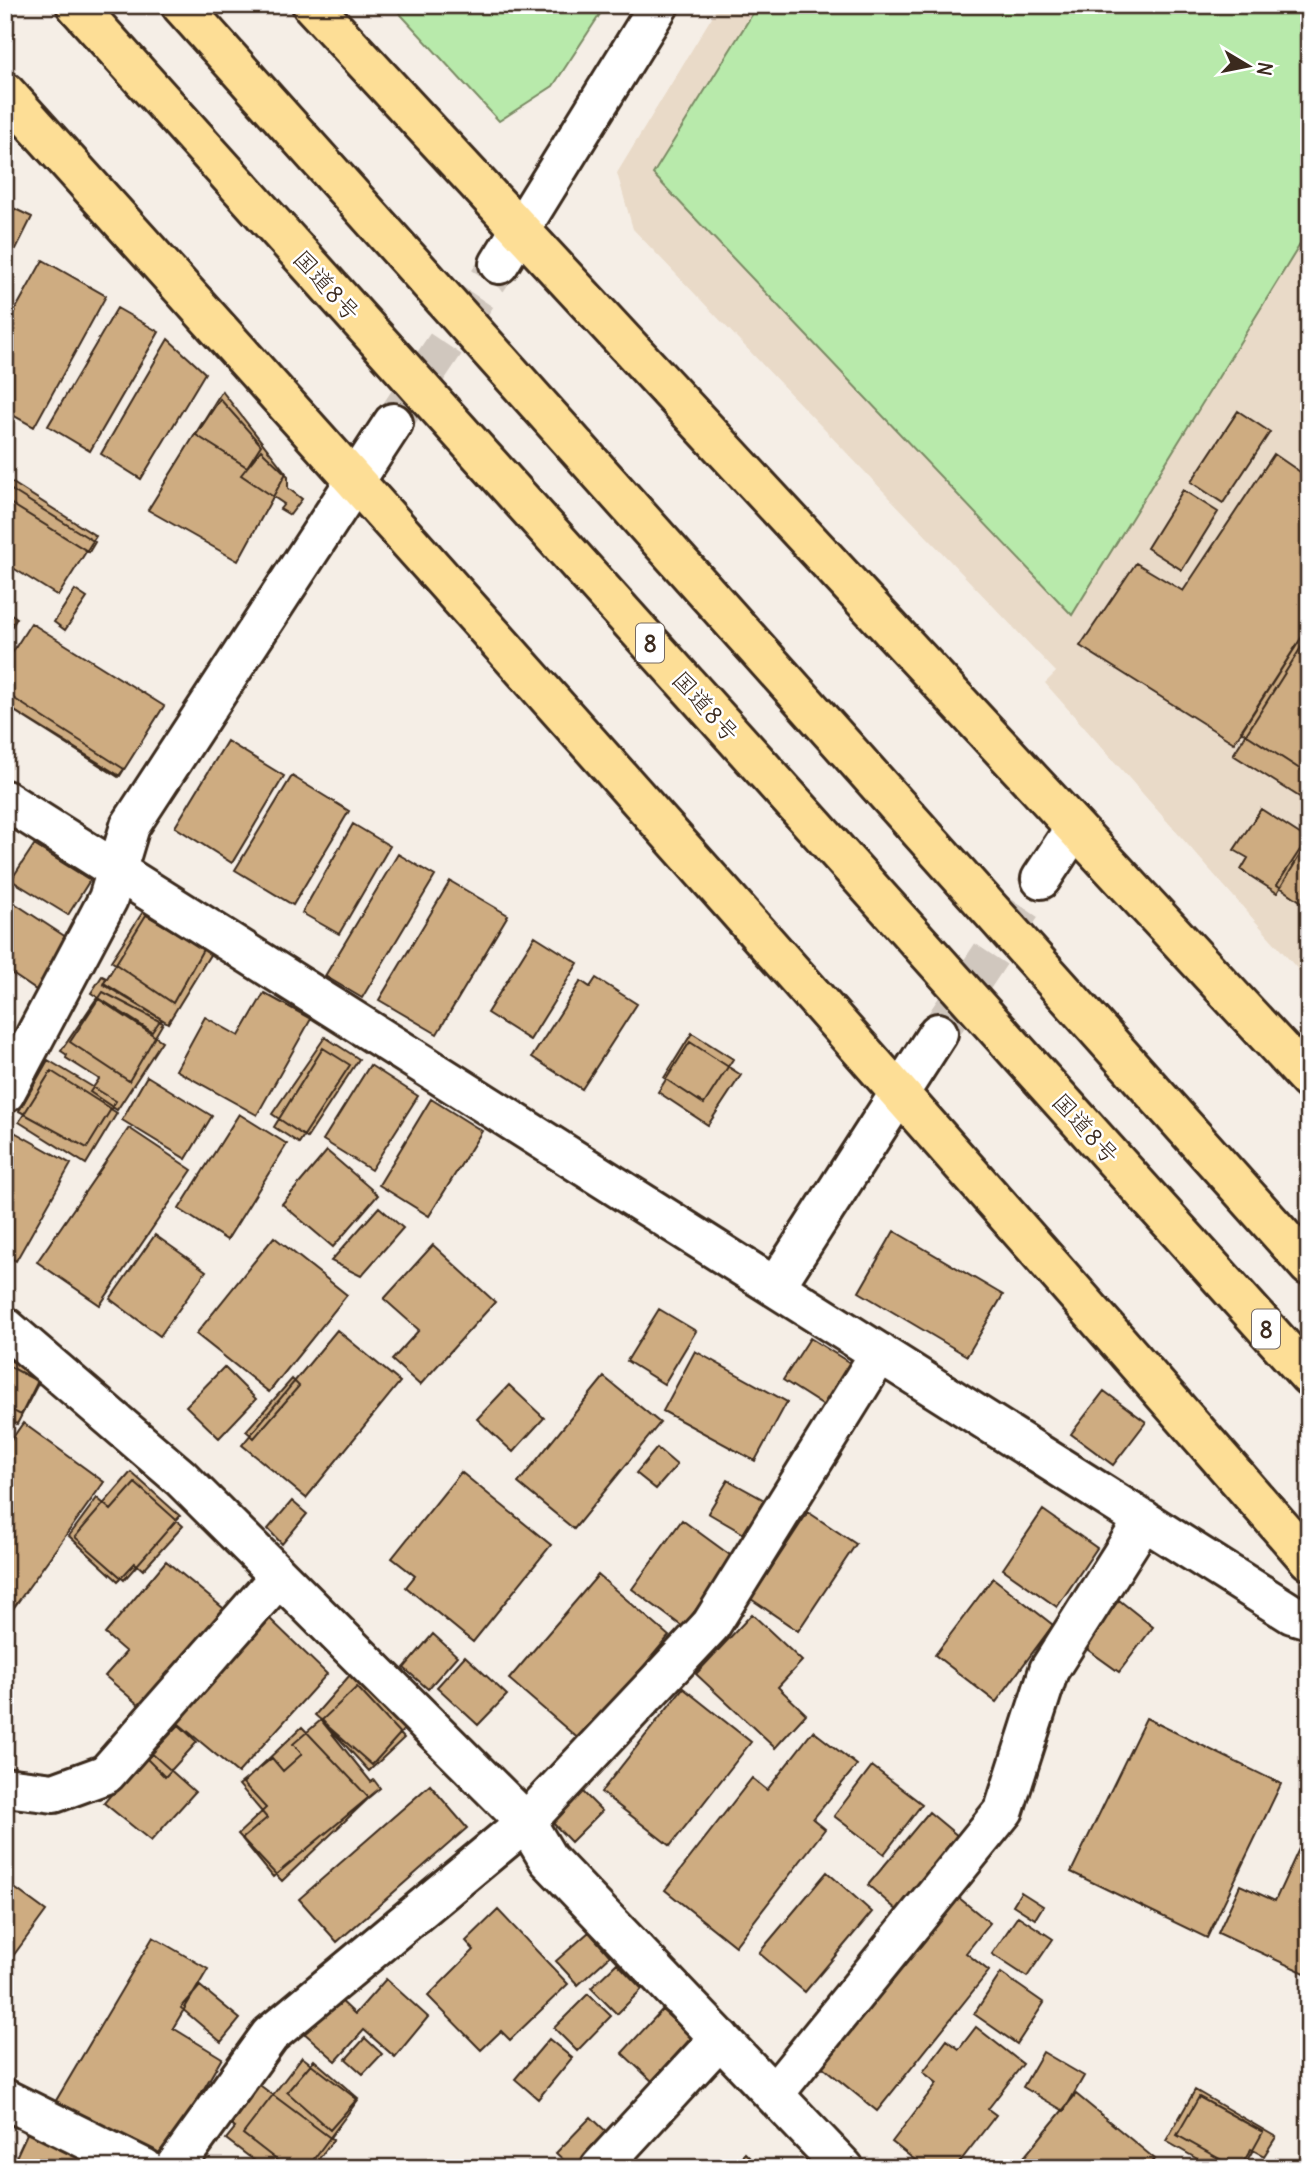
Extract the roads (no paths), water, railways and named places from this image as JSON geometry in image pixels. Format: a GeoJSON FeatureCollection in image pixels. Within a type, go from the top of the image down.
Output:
{"type":"FeatureCollection","features":[{"type":"Feature","properties":{"kind":"highway","name":"国道8号"},"geometry":{"type":"LineString","coordinates":[[76,5],[1309,1376]]}},
{"type":"Feature","properties":{"kind":"highway"},"geometry":{"type":"LineString","coordinates":[[181,5],[1309,1266]]}},
{"type":"Feature","properties":{"kind":"highway"},"geometry":{"type":"LineString","coordinates":[[312,5],[1309,1080]]}},
{"type":"Feature","properties":{"kind":"highway"},"geometry":{"type":"LineString","coordinates":[[5,92],[355,479],[899,1091],[1309,1560]]}},
{"type":"Feature","properties":{"kind":"street"},"geometry":{"type":"LineString","coordinates":[[499,264],[659,5]]}},
{"type":"Feature","properties":{"kind":"street"},"geometry":{"type":"LineString","coordinates":[[5,1093],[108,899],[130,826],[393,423]]}},
{"type":"Feature","properties":{"kind":"street"},"geometry":{"type":"LineString","coordinates":[[5,800],[1293,1614],[1309,1619]]}},
{"type":"Feature","properties":{"kind":"street"},"geometry":{"type":"LineString","coordinates":[[1041,879],[1074,829]]}},
{"type":"Feature","properties":{"kind":"street"},"geometry":{"type":"LineString","coordinates":[[775,1287],[938,1032]]}},
{"type":"Feature","properties":{"kind":"street"},"geometry":{"type":"LineString","coordinates":[[5,1327],[181,1478],[526,1822],[548,1859],[845,2168]]}},
{"type":"Feature","properties":{"kind":"street"},"geometry":{"type":"LineString","coordinates":[[174,2168],[270,2035],[526,1822],[711,1625],[880,1353]]}},
{"type":"Feature","properties":{"kind":"street"},"geometry":{"type":"LineString","coordinates":[[774,2094],[1004,1810],[1049,1670],[1144,1520]]}},
{"type":"Feature","properties":{"kind":"street"},"geometry":{"type":"LineString","coordinates":[[5,1787],[54,1793],[106,1774],[279,1577]]}},
{"type":"Feature","properties":{"kind":"street"},"geometry":{"type":"LineString","coordinates":[[600,2168],[720,2038]]}},
{"type":"Feature","properties":{"kind":"street"},"geometry":{"type":"LineString","coordinates":[[5,2099],[144,2168]]}},
{"type":"Feature","properties":{"kind":"tunnel"},"geometry":{"type":"LineString","coordinates":[[393,423],[499,264]]}},
{"type":"Feature","properties":{"kind":"tunnel"},"geometry":{"type":"LineString","coordinates":[[938,1033],[1041,879]]}}]}
